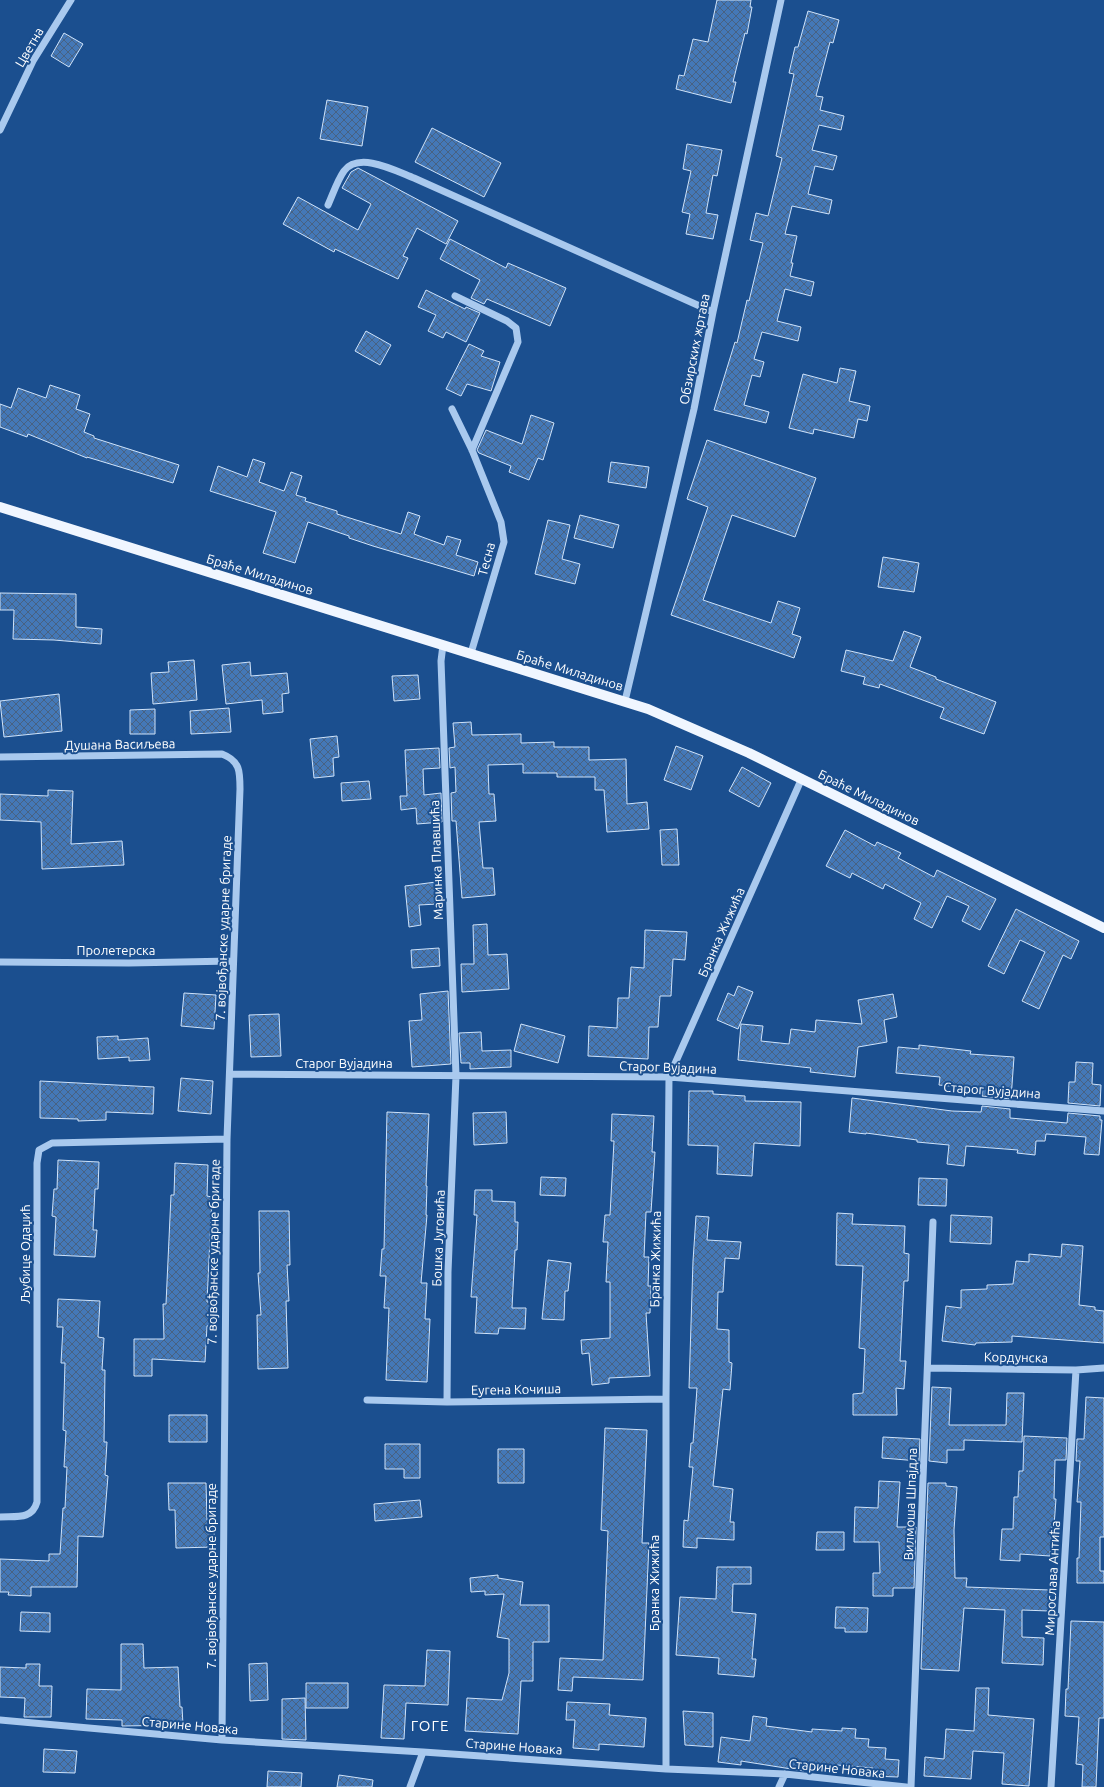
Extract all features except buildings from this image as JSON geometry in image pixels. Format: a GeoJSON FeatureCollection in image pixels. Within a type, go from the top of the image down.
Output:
{"type":"FeatureCollection","features":[{"type":"Feature","properties":{"kind":"main road","name":"Браће Миладинов"},"geometry":{"type":"LineString","coordinates":[[0,507],[625,701],[704,732],[802,778],[1104,928]]}},
{"type":"Feature","properties":{"kind":"street","name":"Цветна"},"geometry":{"type":"LineString","coordinates":[[0,130],[33,62],[71,0]]}},
{"type":"Feature","properties":{"kind":"street","name":"Обзирских жртава"},"geometry":{"type":"LineString","coordinates":[[625,701],[694,409],[713,312],[781,0]]}},
{"type":"Feature","properties":{"kind":"street"},"geometry":{"type":"LineString","coordinates":[[328,205],[345,170],[354,164],[363,161],[387,167],[713,312]]}},
{"type":"Feature","properties":{"kind":"street"},"geometry":{"type":"LineString","coordinates":[[455,296],[507,321],[516,328],[518,342],[472,450]]}},
{"type":"Feature","properties":{"kind":"street","name":"Тесна"},"geometry":{"type":"LineString","coordinates":[[452,409],[472,450],[501,522],[504,542],[471,653]]}},
{"type":"Feature","properties":{"kind":"street","name":"Маринка Плавшића"},"geometry":{"type":"LineString","coordinates":[[443,644],[441,661],[456,1076]]}},
{"type":"Feature","properties":{"kind":"street","name":"Душана Васиљева"},"geometry":{"type":"LineString","coordinates":[[0,758],[222,754],[232,758],[237,765]]}},
{"type":"Feature","properties":{"kind":"street","name":"7. војвођанске ударне бригаде"},"geometry":{"type":"LineString","coordinates":[[222,1740],[226,1138],[230,1074],[232,961],[240,789],[240,778],[237,765]]}},
{"type":"Feature","properties":{"kind":"street","name":"Бранка Жижића"},"geometry":{"type":"LineString","coordinates":[[666,1769],[666,1398],[669,1077],[802,778]]}},
{"type":"Feature","properties":{"kind":"street","name":"Пролетерска"},"geometry":{"type":"LineString","coordinates":[[0,962],[129,963],[232,961]]}},
{"type":"Feature","properties":{"kind":"street","name":"Старог Вујадина"},"geometry":{"type":"LineString","coordinates":[[230,1074],[669,1077],[1104,1111]]}},
{"type":"Feature","properties":{"kind":"street","name":"Бошка Југовића"},"geometry":{"type":"LineString","coordinates":[[447,1402],[448,1272],[456,1076]]}},
{"type":"Feature","properties":{"kind":"street","name":"Љубице Одаџић"},"geometry":{"type":"LineString","coordinates":[[0,1517],[29,1514],[35,1510],[37,1502],[37,1163],[39,1150],[52,1143],[226,1138]]}},
{"type":"Feature","properties":{"kind":"street","name":"Вилмоша Шпајдла"},"geometry":{"type":"LineString","coordinates":[[910,1787],[928,1368],[932,1222]]}},
{"type":"Feature","properties":{"kind":"street","name":"Кордунска"},"geometry":{"type":"LineString","coordinates":[[928,1368],[1076,1370],[1104,1368]]}},
{"type":"Feature","properties":{"kind":"street","name":"Мирослава Антића"},"geometry":{"type":"LineString","coordinates":[[1051,1787],[1076,1370]]}},
{"type":"Feature","properties":{"kind":"street","name":"Еугена Кочиша"},"geometry":{"type":"LineString","coordinates":[[367,1400],[447,1402],[666,1398]]}},
{"type":"Feature","properties":{"kind":"street","name":"Старине Новака"},"geometry":{"type":"LineString","coordinates":[[0,1720],[222,1740],[666,1769],[785,1774],[906,1787]]}},
{"type":"Feature","properties":{"kind":"street"},"geometry":{"type":"LineString","coordinates":[[410,1787],[423,1752]]}},
{"type":"Feature","properties":{"kind":"street"},"geometry":{"type":"LineString","coordinates":[[779,1787],[785,1774]]}},
{"type":"Feature","properties":{"kind":"district","name":"ГОГЕ"},"geometry":{"type":"Point","coordinates":[430,1725]}}]}
